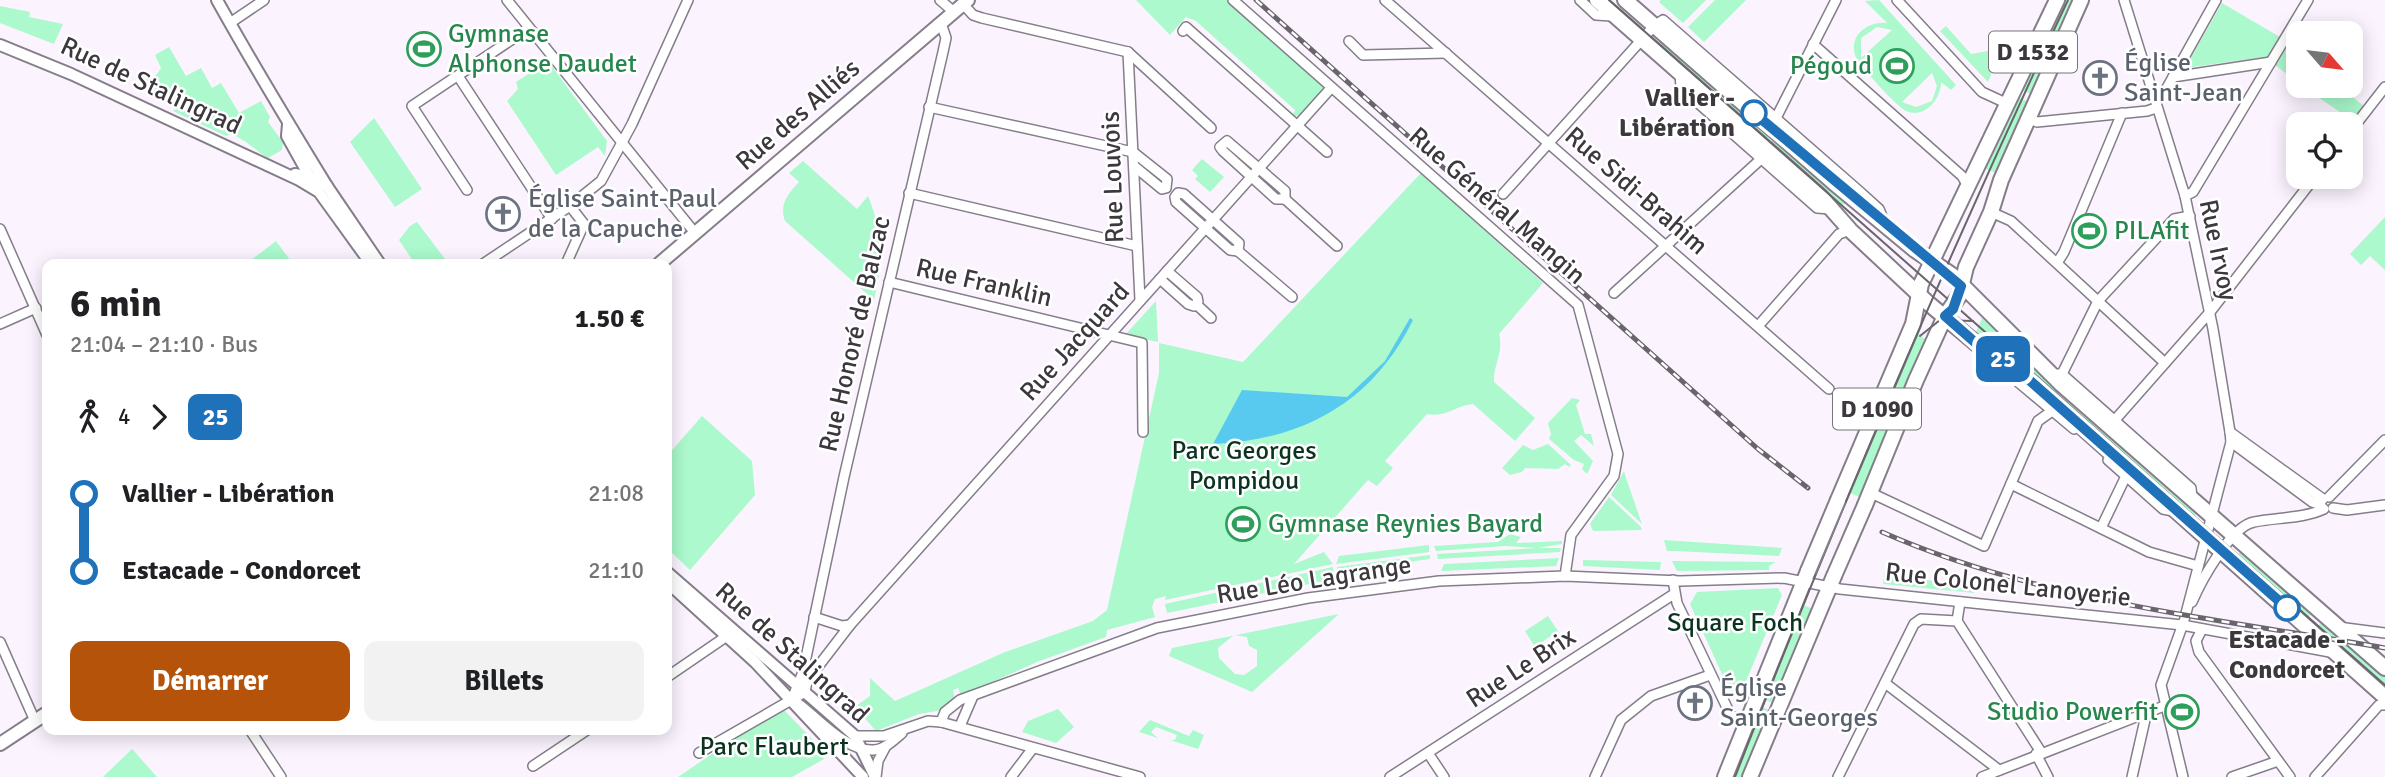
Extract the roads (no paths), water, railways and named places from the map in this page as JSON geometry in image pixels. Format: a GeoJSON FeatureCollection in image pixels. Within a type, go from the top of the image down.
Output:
{"type":"FeatureCollection","features":[{"type":"Feature","properties":{"kind":"main road"},"geometry":{"type":"LineString","coordinates":[[1597,0],[1830,209],[1918,294],[1978,345],[2019,371],[2385,696]]}},
{"type":"Feature","properties":{"kind":"main road"},"geometry":{"type":"LineString","coordinates":[[1625,0],[1639,6],[1654,26],[1687,47],[1833,182],[1961,286],[2192,499],[2385,668]]}},
{"type":"Feature","properties":{"kind":"main road","name":"D 1532"},"geometry":{"type":"LineString","coordinates":[[1932,262],[2057,0]]}},
{"type":"Feature","properties":{"kind":"main road","name":"D 1532"},"geometry":{"type":"LineString","coordinates":[[1961,286],[2027,118],[2081,0]]}},
{"type":"Feature","properties":{"kind":"main road","name":"Rue des Alliés"},"geometry":{"type":"LineString","coordinates":[[665,259],[962,5]]}},
{"type":"Feature","properties":{"kind":"main road"},"geometry":{"type":"LineString","coordinates":[[1918,294],[1932,262]]}},
{"type":"Feature","properties":{"kind":"main road"},"geometry":{"type":"LineString","coordinates":[[1945,316],[1953,309],[1961,286]]}},
{"type":"Feature","properties":{"kind":"main road","name":"D 1090"},"geometry":{"type":"LineString","coordinates":[[1725,777],[1806,576],[1913,324],[1918,294]]}},
{"type":"Feature","properties":{"kind":"main road","name":"D 1090"},"geometry":{"type":"LineString","coordinates":[[1750,777],[1945,316]]}},
{"type":"Feature","properties":{"kind":"main road"},"geometry":{"type":"LineString","coordinates":[[0,744],[42,716]]}},
{"type":"Feature","properties":{"kind":"street"},"geometry":{"type":"LineString","coordinates":[[216,0],[288,124],[297,133],[315,166],[323,189]]}},
{"type":"Feature","properties":{"kind":"street"},"geometry":{"type":"LineString","coordinates":[[230,23],[264,0]]}},
{"type":"Feature","properties":{"kind":"street"},"geometry":{"type":"LineString","coordinates":[[507,0],[695,233]]}},
{"type":"Feature","properties":{"kind":"street"},"geometry":{"type":"LineString","coordinates":[[491,259],[552,219],[601,181],[632,124],[688,0]]}},
{"type":"Feature","properties":{"kind":"street"},"geometry":{"type":"LineString","coordinates":[[940,0],[962,5],[972,15],[982,18],[1128,52],[1211,128]]}},
{"type":"Feature","properties":{"kind":"street","name":"Rue Général Mangin"},"geometry":{"type":"LineString","coordinates":[[1233,0],[1578,305],[1618,454],[1614,476],[1572,535],[1565,576]]}},
{"type":"Feature","properties":{"kind":"street","name":"Rue Sidi-Brahim"},"geometry":{"type":"LineString","coordinates":[[1385,0],[1829,389]]}},
{"type":"Feature","properties":{"kind":"street"},"geometry":{"type":"LineString","coordinates":[[1580,0],[1596,15],[1612,16]]}},
{"type":"Feature","properties":{"kind":"street"},"geometry":{"type":"LineString","coordinates":[[1776,118],[1836,0]]}},
{"type":"Feature","properties":{"kind":"street"},"geometry":{"type":"LineString","coordinates":[[1897,0],[1982,92],[2008,104]]}},
{"type":"Feature","properties":{"kind":"street","name":"Rue Irvoy"},"geometry":{"type":"LineString","coordinates":[[2124,0],[2190,216],[2210,312],[2231,442],[2184,621]]}},
{"type":"Feature","properties":{"kind":"street"},"geometry":{"type":"LineString","coordinates":[[2027,118],[2037,122],[2122,113],[2155,103],[2163,95],[2216,0]]}},
{"type":"Feature","properties":{"kind":"street"},"geometry":{"type":"LineString","coordinates":[[2185,196],[2193,192],[2308,0]]}},
{"type":"Feature","properties":{"kind":"street","name":"Rue Honoré de Balzac"},"geometry":{"type":"LineString","coordinates":[[801,690],[814,617],[946,38],[941,23]]}},
{"type":"Feature","properties":{"kind":"street"},"geometry":{"type":"LineString","coordinates":[[1503,194],[1654,26]]}},
{"type":"Feature","properties":{"kind":"street"},"geometry":{"type":"LineString","coordinates":[[1183,31],[1186,27],[1327,152]]}},
{"type":"Feature","properties":{"kind":"street"},"geometry":{"type":"LineString","coordinates":[[467,190],[412,106],[529,28]]}},
{"type":"Feature","properties":{"kind":"street"},"geometry":{"type":"LineString","coordinates":[[1349,41],[1363,55],[1446,53]]}},
{"type":"Feature","properties":{"kind":"street"},"geometry":{"type":"LineString","coordinates":[[1813,44],[1962,176],[1968,186]]}},
{"type":"Feature","properties":{"kind":"street","name":"Rue de Stalingrad"},"geometry":{"type":"LineString","coordinates":[[0,45],[51,65],[282,172],[304,178],[323,189],[376,259]]}},
{"type":"Feature","properties":{"kind":"street"},"geometry":{"type":"LineString","coordinates":[[1687,47],[1776,118],[1879,209],[1885,222]]}},
{"type":"Feature","properties":{"kind":"street","name":"Rue Louvois"},"geometry":{"type":"LineString","coordinates":[[1128,52],[1140,300]]}},
{"type":"Feature","properties":{"kind":"street"},"geometry":{"type":"LineString","coordinates":[[2173,76],[2271,62]]}},
{"type":"Feature","properties":{"kind":"street"},"geometry":{"type":"LineString","coordinates":[[1680,72],[1681,88],[1817,208],[1830,209]]}},
{"type":"Feature","properties":{"kind":"street"},"geometry":{"type":"LineString","coordinates":[[458,76],[552,219]]}},
{"type":"Feature","properties":{"kind":"street"},"geometry":{"type":"LineString","coordinates":[[2363,115],[2385,87]]}},
{"type":"Feature","properties":{"kind":"street","name":"Rue Jacquard"},"geometry":{"type":"LineString","coordinates":[[810,677],[850,625],[1331,88]]}},
{"type":"Feature","properties":{"kind":"street"},"geometry":{"type":"LineString","coordinates":[[929,107],[1133,152],[1167,179],[1169,184],[1162,189],[1134,166]]}},
{"type":"Feature","properties":{"kind":"street"},"geometry":{"type":"LineString","coordinates":[[2057,263],[2122,113]]}},
{"type":"Feature","properties":{"kind":"street"},"geometry":{"type":"LineString","coordinates":[[288,124],[287,135],[304,178],[315,166]]}},
{"type":"Feature","properties":{"kind":"street"},"geometry":{"type":"LineString","coordinates":[[1285,199],[1285,191],[1227,141],[1222,142],[1220,147],[1223,151],[1276,199],[1285,199],[1337,246]]}},
{"type":"Feature","properties":{"kind":"street"},"geometry":{"type":"LineString","coordinates":[[1614,293],[1761,159]]}},
{"type":"Feature","properties":{"kind":"street","name":"Rue de Stalingrad"},"geometry":{"type":"LineString","coordinates":[[323,189],[368,259]]}},
{"type":"Feature","properties":{"kind":"street"},"geometry":{"type":"LineString","coordinates":[[2114,421],[2210,312],[2306,189]]}},
{"type":"Feature","properties":{"kind":"street"},"geometry":{"type":"LineString","coordinates":[[909,193],[1137,246]]}},
{"type":"Feature","properties":{"kind":"street"},"geometry":{"type":"LineString","coordinates":[[1238,251],[1239,243],[1184,194],[1176,195],[1176,202],[1205,228],[1230,250],[1238,251],[1292,298]]}},
{"type":"Feature","properties":{"kind":"street"},"geometry":{"type":"LineString","coordinates":[[568,259],[584,224],[570,206]]}},
{"type":"Feature","properties":{"kind":"street"},"geometry":{"type":"LineString","coordinates":[[1991,212],[2011,221],[2165,363]]}},
{"type":"Feature","properties":{"kind":"street"},"geometry":{"type":"LineString","coordinates":[[2190,216],[2174,219],[2098,301],[2056,374],[2191,488],[2192,499]]}},
{"type":"Feature","properties":{"kind":"street"},"geometry":{"type":"LineString","coordinates":[[0,229],[3,245],[42,323]]}},
{"type":"Feature","properties":{"kind":"street"},"geometry":{"type":"LineString","coordinates":[[1759,326],[1839,234],[1850,230]]}},
{"type":"Feature","properties":{"kind":"street"},"geometry":{"type":"LineString","coordinates":[[1167,271],[1197,297],[1196,304]]}},
{"type":"Feature","properties":{"kind":"street"},"geometry":{"type":"LineString","coordinates":[[1160,279],[1188,304],[1196,304],[1211,318]]}},
{"type":"Feature","properties":{"kind":"street","name":"Rue Franklin"},"geometry":{"type":"LineString","coordinates":[[889,282],[1142,343],[1143,432]]}},
{"type":"Feature","properties":{"kind":"street"},"geometry":{"type":"LineString","coordinates":[[0,324],[36,309]]}},
{"type":"Feature","properties":{"kind":"street"},"geometry":{"type":"LineString","coordinates":[[2019,371],[2018,382],[2163,509],[2175,511]]}},
{"type":"Feature","properties":{"kind":"street"},"geometry":{"type":"LineString","coordinates":[[1867,499],[1984,546],[2038,421],[2052,411]]}},
{"type":"Feature","properties":{"kind":"street"},"geometry":{"type":"LineString","coordinates":[[2230,432],[2326,503]]}},
{"type":"Feature","properties":{"kind":"street"},"geometry":{"type":"LineString","coordinates":[[2183,777],[2161,685],[2206,569],[2251,522],[2311,514],[2326,503],[2385,440]]}},
{"type":"Feature","properties":{"kind":"street"},"geometry":{"type":"LineString","coordinates":[[2231,442],[2312,502],[2326,503],[2347,510],[2385,505]]}},
{"type":"Feature","properties":{"kind":"street"},"geometry":{"type":"LineString","coordinates":[[2101,528],[2126,476]]}},
{"type":"Feature","properties":{"kind":"street"},"geometry":{"type":"LineString","coordinates":[[2011,484],[2149,552],[2198,566]]}},
{"type":"Feature","properties":{"kind":"street","name":"Rue Léo Lagrange"},"geometry":{"type":"LineString","coordinates":[[941,722],[954,704],[974,694],[1122,639],[1166,626],[1308,598],[1440,581],[1565,576],[1673,580],[1806,576]]}},
{"type":"Feature","properties":{"kind":"street","name":"Rue Colonel Lanoyerie"},"geometry":{"type":"LineString","coordinates":[[1806,576],[1960,602],[2184,621],[2202,629],[2323,649],[2339,656]]}},
{"type":"Feature","properties":{"kind":"street","name":"Rue de Stalingrad"},"geometry":{"type":"LineString","coordinates":[[672,579],[855,736],[862,748],[866,775]]}},
{"type":"Feature","properties":{"kind":"street","name":"Rue de Stalingrad"},"geometry":{"type":"LineString","coordinates":[[672,580],[866,775]]}},
{"type":"Feature","properties":{"kind":"street"},"geometry":{"type":"LineString","coordinates":[[1673,580],[1674,594],[1680,609],[1731,716],[1747,722]]}},
{"type":"Feature","properties":{"kind":"street","name":"Rue Le Brix"},"geometry":{"type":"LineString","coordinates":[[1390,777],[1674,594]]}},
{"type":"Feature","properties":{"kind":"street"},"geometry":{"type":"LineString","coordinates":[[1960,602],[1957,621],[2039,753],[2048,777]]}},
{"type":"Feature","properties":{"kind":"street"},"geometry":{"type":"LineString","coordinates":[[814,617],[842,626],[850,625]]}},
{"type":"Feature","properties":{"kind":"street"},"geometry":{"type":"LineString","coordinates":[[1838,777],[1914,624],[1921,619],[1957,621]]}},
{"type":"Feature","properties":{"kind":"street"},"geometry":{"type":"LineString","coordinates":[[2337,627],[2385,633]]}},
{"type":"Feature","properties":{"kind":"street"},"geometry":{"type":"LineString","coordinates":[[2202,629],[2196,641],[2199,652],[2290,777]]}},
{"type":"Feature","properties":{"kind":"street"},"geometry":{"type":"LineString","coordinates":[[672,674],[727,636]]}},
{"type":"Feature","properties":{"kind":"street"},"geometry":{"type":"LineString","coordinates":[[0,642],[35,721]]}},
{"type":"Feature","properties":{"kind":"street","name":"Rue Honoré de Balzac"},"geometry":{"type":"LineString","coordinates":[[801,690],[810,677],[807,656]]}},
{"type":"Feature","properties":{"kind":"street"},"geometry":{"type":"LineString","coordinates":[[1595,777],[1621,720],[1651,696],[1710,675]]}},
{"type":"Feature","properties":{"kind":"street"},"geometry":{"type":"LineString","coordinates":[[1885,683],[1999,770]]}},
{"type":"Feature","properties":{"kind":"street"},"geometry":{"type":"LineString","coordinates":[[699,753],[792,699],[801,690]]}},
{"type":"Feature","properties":{"kind":"street"},"geometry":{"type":"LineString","coordinates":[[960,726],[974,694]]}},
{"type":"Feature","properties":{"kind":"street"},"geometry":{"type":"LineString","coordinates":[[792,699],[842,738],[862,748],[873,750],[887,745],[906,730]]}},
{"type":"Feature","properties":{"kind":"street"},"geometry":{"type":"LineString","coordinates":[[2315,777],[2379,705],[2385,705]]}},
{"type":"Feature","properties":{"kind":"street"},"geometry":{"type":"LineString","coordinates":[[1982,777],[2164,706]]}},
{"type":"Feature","properties":{"kind":"street"},"geometry":{"type":"LineString","coordinates":[[2132,777],[2147,711]]}},
{"type":"Feature","properties":{"kind":"street"},"geometry":{"type":"LineString","coordinates":[[855,736],[875,737],[906,730],[928,721],[941,722],[1140,777]]}},
{"type":"Feature","properties":{"kind":"street"},"geometry":{"type":"LineString","coordinates":[[253,735],[281,777]]}},
{"type":"Feature","properties":{"kind":"street"},"geometry":{"type":"LineString","coordinates":[[533,766],[580,735]]}},
{"type":"Feature","properties":{"kind":"street","name":"Rue de Stalingrad"},"geometry":{"type":"LineString","coordinates":[[866,775],[887,745]]}},
{"type":"Feature","properties":{"kind":"street"},"geometry":{"type":"LineString","coordinates":[[1010,777],[1033,748]]}},
{"type":"Feature","properties":{"kind":"street"},"geometry":{"type":"LineString","coordinates":[[1428,753],[1444,777]]}},
{"type":"Feature","properties":{"kind":"street"},"geometry":{"type":"LineString","coordinates":[[2232,777],[2278,761]]}},
{"type":"Feature","properties":{"kind":"water"},"geometry":{"type":"Polygon","coordinates":[[[1410,318],[1413,320],[1396,349],[1377,374],[1355,395],[1331,412],[1276,435],[1213,444],[1242,390],[1347,397],[1385,361],[1410,318]]]}},
{"type":"Feature","properties":{"kind":"tram line"},"geometry":{"type":"LineString","coordinates":[[1609,0],[2385,685]]}},
{"type":"Feature","properties":{"kind":"tram line"},"geometry":{"type":"LineString","coordinates":[[1735,777],[1895,386],[2068,0]]}},
{"type":"Feature","properties":{"kind":"tram line"},"geometry":{"type":"LineString","coordinates":[[1920,336],[1940,320],[1973,321]]}},
{"type":"Feature","properties":{"kind":"railway"},"geometry":{"type":"LineString","coordinates":[[1256,0],[1758,449],[1808,488]]}},
{"type":"Feature","properties":{"kind":"railway"},"geometry":{"type":"LineString","coordinates":[[1882,532],[1942,556],[2066,592],[2194,617],[2385,648]]}},
{"type":"Feature","properties":{"kind":"place","name":"Gymnase Alphonse Daudet"},"geometry":{"type":"Point","coordinates":[424,49]}},
{"type":"Feature","properties":{"kind":"place","name":"Pégoud"},"geometry":{"type":"Point","coordinates":[1897,66]}},
{"type":"Feature","properties":{"kind":"place","name":"Église Saint-Jean"},"geometry":{"type":"Point","coordinates":[2100,78]}},
{"type":"Feature","properties":{"kind":"place","name":"Vallier - Libération"},"geometry":{"type":"Point","coordinates":[1754,113]}},
{"type":"Feature","properties":{"kind":"place","name":"Église Saint-Paul de la Capuche"},"geometry":{"type":"Point","coordinates":[503,214]}},
{"type":"Feature","properties":{"kind":"place","name":"PILAfit"},"geometry":{"type":"Point","coordinates":[2089,231]}},
{"type":"Feature","properties":{"kind":"place","name":"Gymnase Reynies Bayard"},"geometry":{"type":"Point","coordinates":[1243,524]}},
{"type":"Feature","properties":{"kind":"place","name":"Estacade - Condorcet"},"geometry":{"type":"Point","coordinates":[2287,608]}},
{"type":"Feature","properties":{"kind":"place","name":"Église Saint-Georges"},"geometry":{"type":"Point","coordinates":[1695,703]}},
{"type":"Feature","properties":{"kind":"place","name":"Studio Powerfit"},"geometry":{"type":"Point","coordinates":[2182,712]}},
{"type":"Feature","properties":{"kind":"park label","name":"Parc Georges Pompidou"},"geometry":{"type":"Point","coordinates":[1244,466]}},
{"type":"Feature","properties":{"kind":"park label","name":"Square Foch"},"geometry":{"type":"Point","coordinates":[1735,623]}},
{"type":"Feature","properties":{"kind":"park label","name":"Parc Flaubert"},"geometry":{"type":"Point","coordinates":[774,747]}}]}
